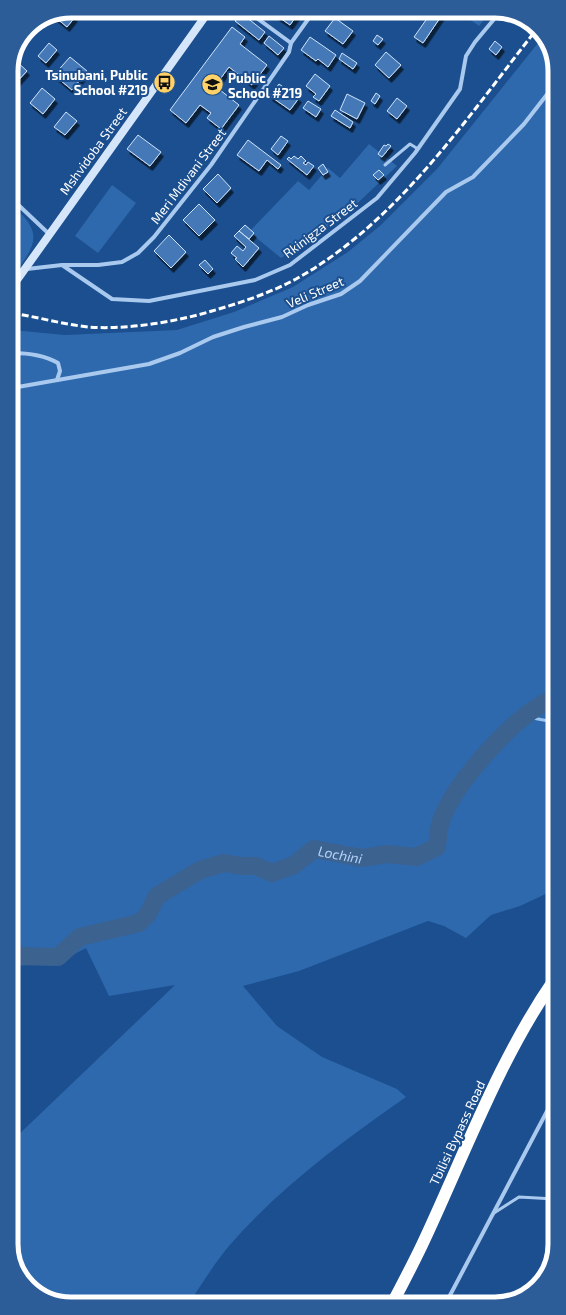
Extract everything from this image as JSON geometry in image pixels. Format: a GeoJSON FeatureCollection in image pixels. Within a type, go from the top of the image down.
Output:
{"type":"FeatureCollection","features":[{"type":"Feature","properties":{"kind":"highway","name":"Tbilisi Bypass Road"},"geometry":{"type":"LineString","coordinates":[[396,1297],[422,1245],[499,1076],[548,989]]}},
{"type":"Feature","properties":{"kind":"street","name":"Mshvidoba Street"},"geometry":{"type":"LineString","coordinates":[[18,278],[48,233],[204,18]]}},
{"type":"Feature","properties":{"kind":"street"},"geometry":{"type":"LineString","coordinates":[[257,18],[291,43]]}},
{"type":"Feature","properties":{"kind":"street","name":"Meri Mdivani Street"},"geometry":{"type":"LineString","coordinates":[[24,269],[62,265],[98,266],[122,262],[138,253],[154,237],[211,165],[289,52],[291,43],[309,18]]}},
{"type":"Feature","properties":{"kind":"street","name":"Rkinigza Street"},"geometry":{"type":"LineString","coordinates":[[62,265],[112,299],[149,301],[255,280],[290,264],[376,198],[418,149],[460,89],[466,56],[495,18]]}},
{"type":"Feature","properties":{"kind":"street","name":"Veli Street"},"geometry":{"type":"LineString","coordinates":[[18,387],[149,364],[180,353],[214,337],[244,327],[282,318],[308,305],[341,294],[360,281],[446,192],[473,177],[524,124],[548,93]]}},
{"type":"Feature","properties":{"kind":"street"},"geometry":{"type":"LineString","coordinates":[[18,204],[48,233]]}},
{"type":"Feature","properties":{"kind":"street"},"geometry":{"type":"LineString","coordinates":[[18,354],[50,358],[58,363],[60,371],[57,380]]}},
{"type":"Feature","properties":{"kind":"street"},"geometry":{"type":"LineString","coordinates":[[449,1297],[548,1109]]}},
{"type":"Feature","properties":{"kind":"lane"},"geometry":{"type":"LineString","coordinates":[[385,164],[410,144],[418,149]]}},
{"type":"Feature","properties":{"kind":"lane"},"geometry":{"type":"LineString","coordinates":[[493,1214],[519,1197],[548,1199]]}},
{"type":"Feature","properties":{"kind":"shaded area"},"geometry":{"type":"Polygon","coordinates":[[[468,18],[485,18],[479,26],[468,18]]]}},
{"type":"Feature","properties":{"kind":"shaded area"},"geometry":{"type":"Polygon","coordinates":[[[539,42],[543,48],[548,64],[548,893],[520,906],[491,915],[466,938],[444,926],[428,921],[299,971],[243,986],[277,1026],[322,1057],[397,1089],[406,1097],[335,1148],[269,1204],[229,1246],[193,1297],[68,1297],[51,1293],[44,1290],[29,1276],[21,1261],[18,1251],[18,1135],[175,985],[109,996],[86,948],[57,963],[18,966],[18,331],[65,335],[177,330],[234,312],[293,287],[348,252],[381,225],[437,169],[539,42]]]}},
{"type":"Feature","properties":{"kind":"shaded area"},"geometry":{"type":"Polygon","coordinates":[[[369,144],[397,166],[347,213],[318,236],[281,258],[249,232],[298,181],[309,190],[328,168],[340,178],[369,144]]]}},
{"type":"Feature","properties":{"kind":"shaded area"},"geometry":{"type":"Polygon","coordinates":[[[112,185],[136,203],[98,253],[75,236],[112,185]]]}},
{"type":"Feature","properties":{"kind":"shaded area"},"geometry":{"type":"Polygon","coordinates":[[[18,211],[29,224],[33,232],[31,248],[18,268],[18,211]]]}},
{"type":"Feature","properties":{"kind":"building"},"geometry":{"type":"Polygon","coordinates":[[[74,18],[67,27],[58,20],[74,18]]]}},
{"type":"Feature","properties":{"kind":"building"},"geometry":{"type":"Polygon","coordinates":[[[237,18],[247,18],[265,32],[259,40],[235,21],[237,18]]]}},
{"type":"Feature","properties":{"kind":"building"},"geometry":{"type":"Polygon","coordinates":[[[280,18],[295,18],[290,25],[280,18]]]}},
{"type":"Feature","properties":{"kind":"building"},"geometry":{"type":"Polygon","coordinates":[[[335,18],[353,31],[343,44],[325,31],[335,18]]]}},
{"type":"Feature","properties":{"kind":"building"},"geometry":{"type":"Polygon","coordinates":[[[440,18],[423,43],[414,37],[426,20],[424,19],[440,18]]]}},
{"type":"Feature","properties":{"kind":"building"},"geometry":{"type":"Polygon","coordinates":[[[232,27],[245,37],[240,44],[267,65],[252,85],[229,67],[215,86],[239,105],[221,129],[207,118],[211,113],[200,105],[186,123],[170,110],[232,27]]]}},
{"type":"Feature","properties":{"kind":"building"},"geometry":{"type":"Polygon","coordinates":[[[377,35],[383,39],[378,45],[373,41],[377,35]]]}},
{"type":"Feature","properties":{"kind":"building"},"geometry":{"type":"Polygon","coordinates":[[[269,36],[284,48],[278,55],[264,43],[269,36]]]}},
{"type":"Feature","properties":{"kind":"building"},"geometry":{"type":"Polygon","coordinates":[[[310,37],[336,55],[328,67],[318,59],[316,61],[301,50],[310,37]]]}},
{"type":"Feature","properties":{"kind":"building"},"geometry":{"type":"Polygon","coordinates":[[[495,41],[502,47],[496,55],[489,49],[495,41]]]}},
{"type":"Feature","properties":{"kind":"building"},"geometry":{"type":"Polygon","coordinates":[[[49,43],[57,50],[46,63],[38,56],[49,43]]]}},
{"type":"Feature","properties":{"kind":"building"},"geometry":{"type":"Polygon","coordinates":[[[386,52],[401,65],[389,78],[375,65],[386,52]]]}},
{"type":"Feature","properties":{"kind":"building"},"geometry":{"type":"Polygon","coordinates":[[[342,53],[357,63],[353,69],[339,59],[342,53]]]}},
{"type":"Feature","properties":{"kind":"building"},"geometry":{"type":"Polygon","coordinates":[[[70,57],[87,71],[72,90],[54,75],[70,57]]]}},
{"type":"Feature","properties":{"kind":"building"},"geometry":{"type":"Polygon","coordinates":[[[19,63],[27,71],[18,81],[19,63]]]}},
{"type":"Feature","properties":{"kind":"building"},"geometry":{"type":"Polygon","coordinates":[[[315,74],[330,86],[319,101],[313,97],[316,94],[306,86],[315,74]]]}},
{"type":"Feature","properties":{"kind":"building"},"geometry":{"type":"Polygon","coordinates":[[[279,84],[299,98],[290,110],[270,96],[279,84]]]}},
{"type":"Feature","properties":{"kind":"building"},"geometry":{"type":"Polygon","coordinates":[[[42,88],[55,99],[43,114],[30,103],[42,88]]]}},
{"type":"Feature","properties":{"kind":"building"},"geometry":{"type":"Polygon","coordinates":[[[376,93],[380,96],[375,104],[371,101],[376,93]]]}},
{"type":"Feature","properties":{"kind":"building"},"geometry":{"type":"Polygon","coordinates":[[[347,94],[365,103],[357,119],[340,110],[347,94]]]}},
{"type":"Feature","properties":{"kind":"building"},"geometry":{"type":"Polygon","coordinates":[[[397,98],[407,106],[397,119],[387,111],[397,98]]]}},
{"type":"Feature","properties":{"kind":"building"},"geometry":{"type":"Polygon","coordinates":[[[308,101],[321,109],[316,117],[303,108],[308,101]]]}},
{"type":"Feature","properties":{"kind":"building"},"geometry":{"type":"Polygon","coordinates":[[[335,110],[353,122],[350,128],[331,116],[335,110]]]}},
{"type":"Feature","properties":{"kind":"building"},"geometry":{"type":"Polygon","coordinates":[[[66,112],[77,121],[65,135],[54,127],[66,112]]]}},
{"type":"Feature","properties":{"kind":"building"},"geometry":{"type":"Polygon","coordinates":[[[138,135],[161,152],[150,166],[127,149],[138,135]]]}},
{"type":"Feature","properties":{"kind":"building"},"geometry":{"type":"Polygon","coordinates":[[[281,136],[288,141],[278,155],[271,149],[281,136]]]}},
{"type":"Feature","properties":{"kind":"building"},"geometry":{"type":"Polygon","coordinates":[[[248,140],[281,165],[278,169],[267,160],[259,171],[237,155],[248,140]]]}},
{"type":"Feature","properties":{"kind":"building"},"geometry":{"type":"Polygon","coordinates":[[[388,144],[391,146],[382,157],[378,154],[384,145],[386,146],[388,144]]]}},
{"type":"Feature","properties":{"kind":"building"},"geometry":{"type":"Polygon","coordinates":[[[294,156],[298,159],[301,156],[306,161],[303,163],[306,165],[308,162],[314,166],[307,175],[287,159],[289,157],[291,159],[294,156]]]}},
{"type":"Feature","properties":{"kind":"building"},"geometry":{"type":"Polygon","coordinates":[[[323,164],[328,172],[323,175],[318,168],[323,164]]]}},
{"type":"Feature","properties":{"kind":"building"},"geometry":{"type":"Polygon","coordinates":[[[379,170],[384,175],[378,180],[373,175],[379,170]]]}},
{"type":"Feature","properties":{"kind":"building"},"geometry":{"type":"Polygon","coordinates":[[[218,174],[231,188],[217,203],[203,189],[218,174]]]}},
{"type":"Feature","properties":{"kind":"building"},"geometry":{"type":"Polygon","coordinates":[[[199,204],[215,220],[199,236],[183,220],[199,204]]]}},
{"type":"Feature","properties":{"kind":"building"},"geometry":{"type":"Polygon","coordinates":[[[245,225],[254,233],[249,239],[239,231],[245,225]]]}},
{"type":"Feature","properties":{"kind":"building"},"geometry":{"type":"Polygon","coordinates":[[[239,231],[259,248],[243,267],[235,259],[237,258],[231,253],[237,246],[243,251],[246,247],[234,236],[239,231]]]}},
{"type":"Feature","properties":{"kind":"building"},"geometry":{"type":"Polygon","coordinates":[[[169,235],[186,252],[171,268],[154,251],[169,235]]]}},
{"type":"Feature","properties":{"kind":"building"},"geometry":{"type":"Polygon","coordinates":[[[205,260],[213,269],[208,274],[199,265],[205,260]]]}},
{"type":"Feature","properties":{"kind":"waterway","name":"Lochini"},"geometry":{"type":"LineString","coordinates":[[18,956],[58,957],[80,937],[139,923],[148,914],[157,896],[200,870],[224,863],[241,866],[256,866],[272,873],[294,865],[314,849],[362,858],[387,854],[416,857],[437,847],[440,824],[445,811],[464,781],[477,764],[508,731],[524,717],[548,701]]}},
{"type":"Feature","properties":{"kind":"waterway"},"geometry":{"type":"LineString","coordinates":[[522,716],[548,721]]}},
{"type":"Feature","properties":{"kind":"railway"},"geometry":{"type":"LineString","coordinates":[[18,314],[69,324],[103,328],[167,322],[233,305],[296,279],[332,256],[366,229],[398,199],[456,133],[533,35]]}},
{"type":"Feature","properties":{"kind":"place","name":"Tsinubani, Public School #219"},"geometry":{"type":"Point","coordinates":[164,82]}},
{"type":"Feature","properties":{"kind":"place","name":"Public School #219"},"geometry":{"type":"Point","coordinates":[212,85]}}]}
